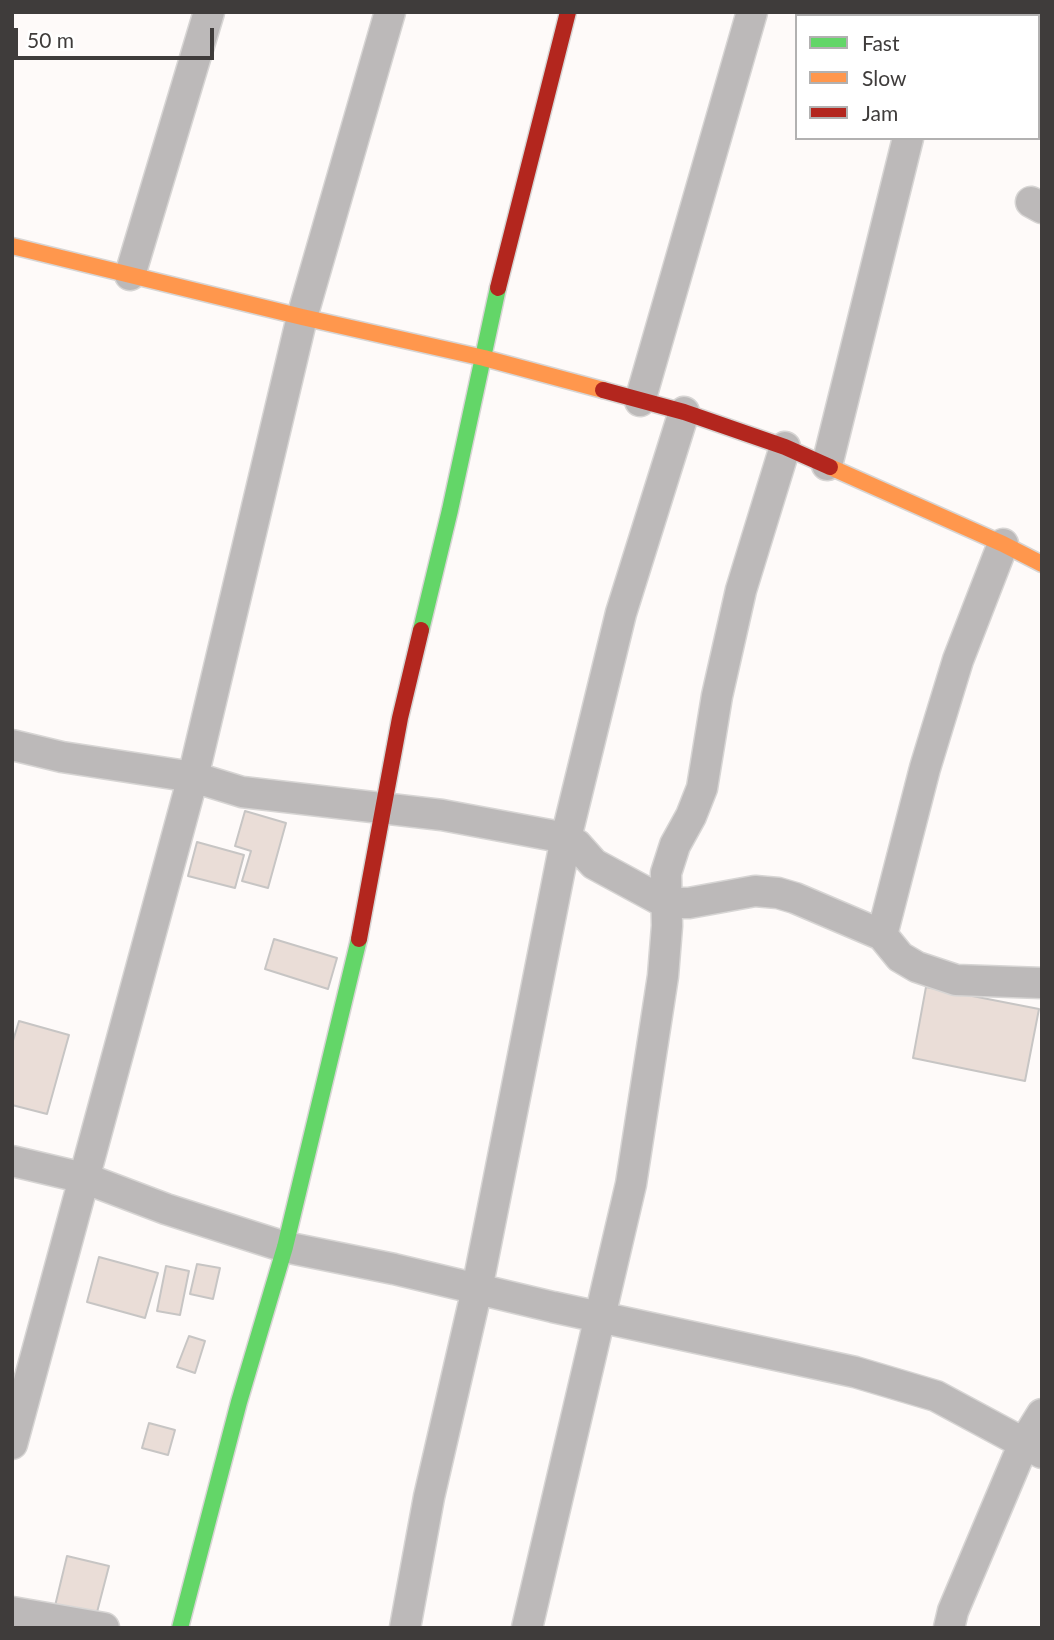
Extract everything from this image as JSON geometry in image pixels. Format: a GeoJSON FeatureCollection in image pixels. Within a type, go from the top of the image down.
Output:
{"type":"FeatureCollection","features":[{"type":"Feature","properties":{"kind":"street"},"geometry":{"type":"LineString","coordinates":[[130,275],[209,12]]}},
{"type":"Feature","properties":{"kind":"street"},"geometry":{"type":"LineString","coordinates":[[12,1444],[192,777],[302,317],[390,12]]}},
{"type":"Feature","properties":{"kind":"street"},"geometry":{"type":"LineString","coordinates":[[180,1628],[239,1402],[285,1247],[366,910],[400,718],[484,358],[497,291],[568,12]]}},
{"type":"Feature","properties":{"kind":"street"},"geometry":{"type":"LineString","coordinates":[[640,401],[752,12]]}},
{"type":"Feature","properties":{"kind":"street"},"geometry":{"type":"LineString","coordinates":[[827,466],[908,140]]}},
{"type":"Feature","properties":{"kind":"street"},"geometry":{"type":"LineString","coordinates":[[12,246],[302,317],[484,358],[684,412],[785,447],[1042,564]]}},
{"type":"Feature","properties":{"kind":"street"},"geometry":{"type":"LineString","coordinates":[[405,1628],[429,1497],[477,1289],[566,838],[621,613],[684,412]]}},
{"type":"Feature","properties":{"kind":"street"},"geometry":{"type":"LineString","coordinates":[[527,1628],[631,1184],[663,976],[666,873],[675,845],[702,788],[717,696],[741,590],[785,447]]}},
{"type":"Feature","properties":{"kind":"street"},"geometry":{"type":"LineString","coordinates":[[882,934],[925,768],[951,684],[1003,544]]}},
{"type":"Feature","properties":{"kind":"street"},"geometry":{"type":"LineString","coordinates":[[12,745],[62,757],[192,777],[242,792],[442,816],[566,838],[577,845],[594,864],[666,903],[689,904],[755,891],[778,893],[882,934],[900,957],[918,968],[956,980],[1042,983]]}},
{"type":"Feature","properties":{"kind":"street"},"geometry":{"type":"LineString","coordinates":[[12,1161],[84,1178],[166,1209],[285,1247],[855,1372],[936,1396],[1033,1448]]}},
{"type":"Feature","properties":{"kind":"street"},"geometry":{"type":"LineString","coordinates":[[949,1628],[953,1611],[1033,1448],[1042,1414]]}},
{"type":"Feature","properties":{"kind":"street"},"geometry":{"type":"LineString","coordinates":[[12,1612],[104,1628]]}},
{"type":"Feature","properties":{"kind":"building"},"geometry":{"type":"Polygon","coordinates":[[[245,811],[286,823],[268,888],[242,881],[251,851],[235,846],[245,811]]]}},
{"type":"Feature","properties":{"kind":"building"},"geometry":{"type":"Polygon","coordinates":[[[197,842],[244,855],[235,888],[188,876],[197,842]]]}},
{"type":"Feature","properties":{"kind":"building"},"geometry":{"type":"Polygon","coordinates":[[[274,939],[337,958],[328,989],[265,969],[274,939]]]}},
{"type":"Feature","properties":{"kind":"building"},"geometry":{"type":"Polygon","coordinates":[[[926,987],[1039,1009],[1025,1081],[913,1058],[926,987]]]}},
{"type":"Feature","properties":{"kind":"building"},"geometry":{"type":"Polygon","coordinates":[[[19,1021],[69,1035],[47,1114],[12,1105],[12,1044],[19,1021]]]}},
{"type":"Feature","properties":{"kind":"building"},"geometry":{"type":"Polygon","coordinates":[[[99,1257],[158,1273],[145,1318],[87,1302],[99,1257]]]}},
{"type":"Feature","properties":{"kind":"building"},"geometry":{"type":"Polygon","coordinates":[[[197,1264],[220,1268],[213,1299],[190,1294],[197,1264]]]}},
{"type":"Feature","properties":{"kind":"building"},"geometry":{"type":"Polygon","coordinates":[[[166,1266],[189,1271],[180,1315],[157,1311],[166,1266]]]}},
{"type":"Feature","properties":{"kind":"building"},"geometry":{"type":"Polygon","coordinates":[[[189,1336],[205,1341],[195,1373],[177,1367],[189,1336]]]}},
{"type":"Feature","properties":{"kind":"building"},"geometry":{"type":"Polygon","coordinates":[[[149,1423],[175,1430],[168,1455],[142,1448],[149,1423]]]}},
{"type":"Feature","properties":{"kind":"building"},"geometry":{"type":"Polygon","coordinates":[[[67,1556],[109,1566],[96,1616],[55,1606],[67,1556]]]}},
{"type":"Feature","properties":{"kind":"traffic: fast"},"geometry":{"type":"LineString","coordinates":[[421,630],[498,288]]}},
{"type":"Feature","properties":{"kind":"traffic: fast"},"geometry":{"type":"LineString","coordinates":[[180,1628],[239,1402],[285,1247],[359,939]]}},
{"type":"Feature","properties":{"kind":"traffic: slow"},"geometry":{"type":"LineString","coordinates":[[12,246],[302,317],[484,358],[603,390]]}},
{"type":"Feature","properties":{"kind":"traffic: slow"},"geometry":{"type":"LineString","coordinates":[[830,467],[1042,564]]}},
{"type":"Feature","properties":{"kind":"traffic: jam"},"geometry":{"type":"LineString","coordinates":[[498,288],[568,12]]}},
{"type":"Feature","properties":{"kind":"traffic: jam"},"geometry":{"type":"LineString","coordinates":[[603,390],[684,412],[785,447],[830,467]]}},
{"type":"Feature","properties":{"kind":"traffic: jam"},"geometry":{"type":"LineString","coordinates":[[359,939],[400,718],[421,630]]}}]}
